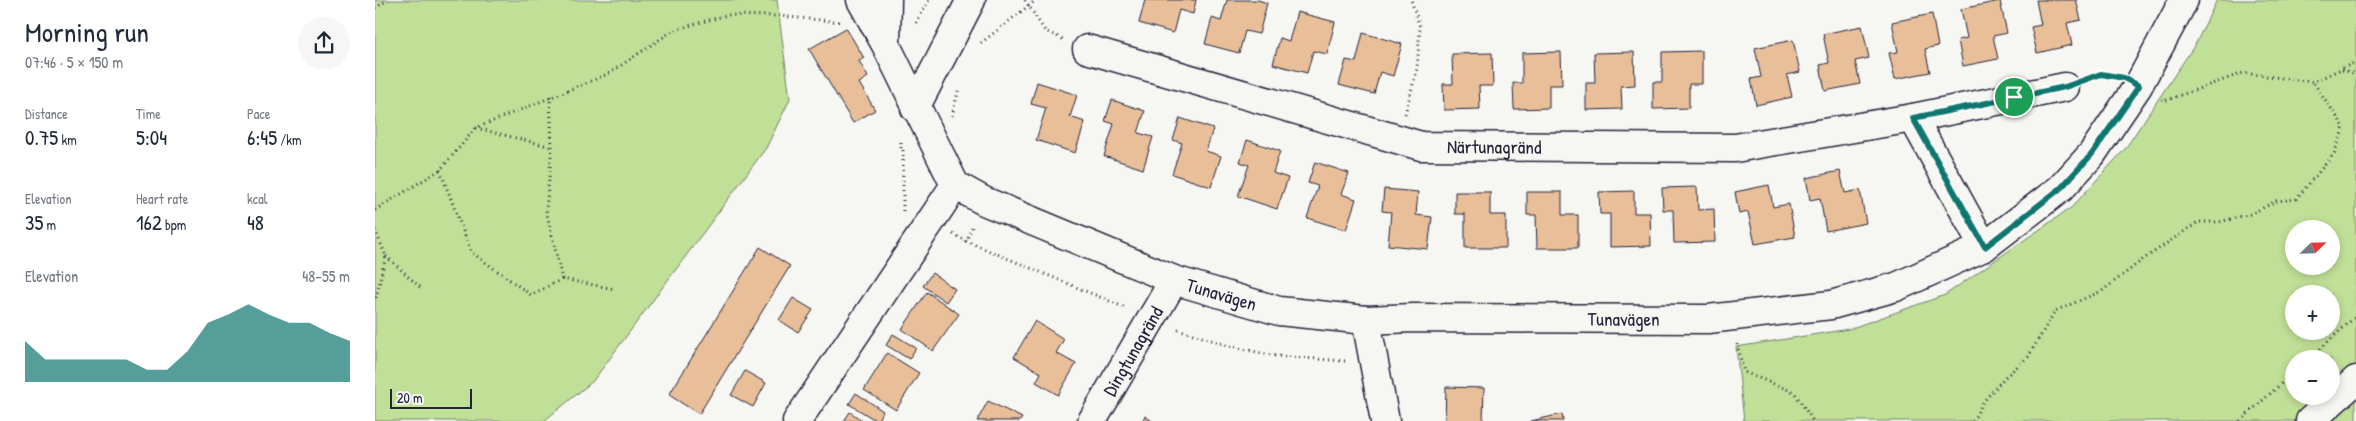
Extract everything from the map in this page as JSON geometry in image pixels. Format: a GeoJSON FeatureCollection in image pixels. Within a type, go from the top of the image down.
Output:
{"type":"FeatureCollection","features":[{"type":"Feature","properties":{"kind":"street"},"geometry":{"type":"LineString","coordinates":[[797,421],[955,185],[861,0]]}},
{"type":"Feature","properties":{"kind":"street"},"geometry":{"type":"LineString","coordinates":[[885,45],[887,0]]}},
{"type":"Feature","properties":{"kind":"street"},"geometry":{"type":"LineString","coordinates":[[915,108],[971,0]]}},
{"type":"Feature","properties":{"kind":"street","name":"Tunavägen"},"geometry":{"type":"LineString","coordinates":[[955,185],[984,201],[1174,280],[1279,311],[1366,320],[1413,318],[1708,319],[1831,305],[1896,287],[1985,247],[2061,188],[2092,154],[2139,86],[2184,0]]}},
{"type":"Feature","properties":{"kind":"street","name":"Närtunagränd"},"geometry":{"type":"LineString","coordinates":[[1087,49],[1421,146],[1735,148],[1913,118],[2065,87]]}},
{"type":"Feature","properties":{"kind":"street"},"geometry":{"type":"LineString","coordinates":[[1913,118],[1985,247]]}},
{"type":"Feature","properties":{"kind":"street","name":"Dingtunagränd"},"geometry":{"type":"LineString","coordinates":[[1093,421],[1174,280]]}},
{"type":"Feature","properties":{"kind":"street"},"geometry":{"type":"LineString","coordinates":[[1366,320],[1385,421]]}},
{"type":"Feature","properties":{"kind":"street"},"geometry":{"type":"LineString","coordinates":[[2310,421],[2356,380]]}},
{"type":"Feature","properties":{"kind":"path"},"geometry":{"type":"LineString","coordinates":[[375,8],[388,0]]}},
{"type":"Feature","properties":{"kind":"path"},"geometry":{"type":"LineString","coordinates":[[914,26],[929,0]]}},
{"type":"Feature","properties":{"kind":"path"},"geometry":{"type":"LineString","coordinates":[[1025,0],[1045,31],[1087,49]]}},
{"type":"Feature","properties":{"kind":"path"},"geometry":{"type":"LineString","coordinates":[[1028,5],[1036,0]]}},
{"type":"Feature","properties":{"kind":"path"},"geometry":{"type":"LineString","coordinates":[[1398,139],[1417,69],[1420,27],[1411,0]]}},
{"type":"Feature","properties":{"kind":"path"},"geometry":{"type":"LineString","coordinates":[[375,210],[440,170],[476,128],[550,96],[608,74],[674,30],[727,15],[778,16],[839,21],[845,24]]}},
{"type":"Feature","properties":{"kind":"path"},"geometry":{"type":"LineString","coordinates":[[2065,87],[2101,74],[2124,78],[2165,101],[2243,73],[2313,82],[2356,62]]}},
{"type":"Feature","properties":{"kind":"path"},"geometry":{"type":"LineString","coordinates":[[2341,69],[2356,74]]}},
{"type":"Feature","properties":{"kind":"path"},"geometry":{"type":"LineString","coordinates":[[1973,421],[1983,402],[2005,377],[2028,358],[2055,311],[2102,291],[2198,222],[2219,222],[2251,214],[2276,201],[2296,199],[2334,154],[2344,127],[2313,82]]}},
{"type":"Feature","properties":{"kind":"path"},"geometry":{"type":"LineString","coordinates":[[550,96],[552,147],[546,210],[562,279]]}},
{"type":"Feature","properties":{"kind":"path"},"geometry":{"type":"LineString","coordinates":[[476,128],[552,147]]}},
{"type":"Feature","properties":{"kind":"path"},"geometry":{"type":"LineString","coordinates":[[440,170],[471,252],[531,295],[562,279],[615,289]]}},
{"type":"Feature","properties":{"kind":"path"},"geometry":{"type":"LineString","coordinates":[[375,230],[386,256],[422,289]]}},
{"type":"Feature","properties":{"kind":"path"},"geometry":{"type":"LineString","coordinates":[[375,301],[386,256]]}},
{"type":"Feature","properties":{"kind":"path"},"geometry":{"type":"LineString","coordinates":[[2319,350],[2356,316]]}},
{"type":"Feature","properties":{"kind":"path"},"geometry":{"type":"LineString","coordinates":[[1729,317],[1744,372],[1794,392],[1813,421]]}},
{"type":"Feature","properties":{"kind":"path"},"geometry":{"type":"LineString","coordinates":[[2240,421],[2285,380]]}},
{"type":"Feature","properties":{"kind":"green space"},"geometry":{"type":"Polygon","coordinates":[[[375,0],[777,0],[790,99],[766,148],[593,381],[544,421],[375,421],[375,0]]]}},
{"type":"Feature","properties":{"kind":"green space"},"geometry":{"type":"Polygon","coordinates":[[[2217,0],[2356,0],[2356,421],[1744,421],[1736,347],[1849,329],[1945,295],[2072,207],[2125,149],[2196,43],[2217,0]]]}},
{"type":"Feature","properties":{"kind":"building"},"geometry":{"type":"Polygon","coordinates":[[[1145,0],[1196,0],[1193,14],[1179,10],[1173,33],[1139,23],[1145,0]]]}},
{"type":"Feature","properties":{"kind":"building"},"geometry":{"type":"Polygon","coordinates":[[[1227,0],[1258,0],[1267,3],[1259,34],[1245,31],[1239,53],[1205,44],[1212,18],[1221,21],[1227,0]]]}},
{"type":"Feature","properties":{"kind":"building"},"geometry":{"type":"Polygon","coordinates":[[[2036,0],[2076,0],[2081,20],[2067,23],[2072,45],[2037,53],[2031,27],[2041,25],[2036,0]]]}},
{"type":"Feature","properties":{"kind":"building"},"geometry":{"type":"Polygon","coordinates":[[[2000,1],[2007,33],[1993,36],[1998,59],[1963,66],[1958,40],[1967,38],[1961,9],[2000,1]]]}},
{"type":"Feature","properties":{"kind":"building"},"geometry":{"type":"Polygon","coordinates":[[[1297,12],[1335,22],[1327,54],[1313,51],[1307,73],[1273,64],[1280,38],[1289,41],[1297,12]]]}},
{"type":"Feature","properties":{"kind":"building"},"geometry":{"type":"Polygon","coordinates":[[[1932,14],[1938,46],[1925,49],[1930,72],[1895,79],[1889,53],[1898,52],[1892,22],[1932,14]]]}},
{"type":"Feature","properties":{"kind":"building"},"geometry":{"type":"Polygon","coordinates":[[[1862,26],[1869,58],[1855,61],[1860,84],[1825,91],[1820,65],[1829,63],[1823,34],[1862,26]]]}},
{"type":"Feature","properties":{"kind":"building"},"geometry":{"type":"Polygon","coordinates":[[[846,28],[864,58],[859,61],[868,77],[859,83],[875,110],[853,123],[809,49],[846,28]]]}},
{"type":"Feature","properties":{"kind":"building"},"geometry":{"type":"Polygon","coordinates":[[[1363,33],[1402,44],[1393,76],[1380,72],[1374,94],[1339,85],[1346,60],[1356,62],[1363,33]]]}},
{"type":"Feature","properties":{"kind":"building"},"geometry":{"type":"Polygon","coordinates":[[[1793,40],[1800,72],[1787,75],[1792,97],[1756,105],[1751,79],[1761,77],[1755,48],[1793,40]]]}},
{"type":"Feature","properties":{"kind":"building"},"geometry":{"type":"Polygon","coordinates":[[[1702,51],[1702,84],[1689,84],[1689,108],[1653,109],[1653,82],[1662,82],[1662,52],[1702,51]]]}},
{"type":"Feature","properties":{"kind":"building"},"geometry":{"type":"Polygon","coordinates":[[[1561,52],[1562,85],[1549,85],[1549,108],[1514,109],[1513,83],[1522,83],[1522,53],[1561,52]]]}},
{"type":"Feature","properties":{"kind":"building"},"geometry":{"type":"Polygon","coordinates":[[[1634,52],[1635,85],[1621,86],[1622,109],[1586,110],[1586,83],[1595,83],[1594,53],[1634,52]]]}},
{"type":"Feature","properties":{"kind":"building"},"geometry":{"type":"Polygon","coordinates":[[[1492,53],[1493,86],[1479,86],[1480,109],[1444,110],[1443,84],[1453,84],[1452,54],[1492,53]]]}},
{"type":"Feature","properties":{"kind":"building"},"geometry":{"type":"Polygon","coordinates":[[[1037,82],[1077,95],[1070,117],[1085,122],[1075,153],[1036,140],[1046,108],[1031,104],[1037,82]]]}},
{"type":"Feature","properties":{"kind":"building"},"geometry":{"type":"Polygon","coordinates":[[[1112,100],[1145,111],[1138,133],[1153,137],[1143,169],[1104,156],[1114,124],[1105,121],[1112,100]]]}},
{"type":"Feature","properties":{"kind":"building"},"geometry":{"type":"Polygon","coordinates":[[[1180,118],[1213,129],[1206,151],[1221,156],[1211,187],[1172,174],[1182,143],[1173,140],[1180,118]]]}},
{"type":"Feature","properties":{"kind":"building"},"geometry":{"type":"Polygon","coordinates":[[[1247,140],[1280,151],[1273,173],[1288,178],[1277,209],[1238,196],[1249,165],[1240,162],[1247,140]]]}},
{"type":"Feature","properties":{"kind":"building"},"geometry":{"type":"Polygon","coordinates":[[[1315,162],[1349,173],[1341,194],[1356,199],[1346,230],[1307,218],[1318,186],[1308,183],[1315,162]]]}},
{"type":"Feature","properties":{"kind":"building"},"geometry":{"type":"Polygon","coordinates":[[[1840,171],[1845,193],[1860,190],[1866,223],[1826,231],[1820,198],[1810,200],[1806,178],[1840,171]]]}},
{"type":"Feature","properties":{"kind":"building"},"geometry":{"type":"Polygon","coordinates":[[[1769,185],[1773,207],[1789,204],[1795,237],[1755,244],[1748,212],[1739,214],[1735,192],[1769,185]]]}},
{"type":"Feature","properties":{"kind":"building"},"geometry":{"type":"Polygon","coordinates":[[[1697,187],[1698,210],[1714,209],[1715,242],[1674,243],[1673,210],[1663,210],[1662,188],[1697,187]]]}},
{"type":"Feature","properties":{"kind":"building"},"geometry":{"type":"Polygon","coordinates":[[[1384,189],[1418,192],[1416,215],[1432,217],[1428,249],[1388,245],[1391,212],[1382,211],[1384,189]]]}},
{"type":"Feature","properties":{"kind":"building"},"geometry":{"type":"Polygon","coordinates":[[[1634,191],[1634,213],[1650,213],[1651,246],[1610,247],[1610,214],[1600,214],[1599,192],[1634,191]]]}},
{"type":"Feature","properties":{"kind":"building"},"geometry":{"type":"Polygon","coordinates":[[[1455,192],[1490,192],[1490,215],[1506,215],[1506,248],[1465,248],[1465,214],[1455,214],[1455,192]]]}},
{"type":"Feature","properties":{"kind":"building"},"geometry":{"type":"Polygon","coordinates":[[[1527,192],[1562,192],[1562,215],[1578,215],[1578,248],[1537,248],[1536,215],[1527,215],[1527,192]]]}},
{"type":"Feature","properties":{"kind":"building"},"geometry":{"type":"Polygon","coordinates":[[[760,247],[790,266],[699,414],[669,395],[760,247]]]}},
{"type":"Feature","properties":{"kind":"building"},"geometry":{"type":"Polygon","coordinates":[[[932,273],[955,289],[946,302],[923,286],[932,273]]]}},
{"type":"Feature","properties":{"kind":"building"},"geometry":{"type":"Polygon","coordinates":[[[927,292],[959,314],[933,351],[902,329],[927,292]]]}},
{"type":"Feature","properties":{"kind":"building"},"geometry":{"type":"Polygon","coordinates":[[[793,298],[813,310],[798,332],[779,320],[793,298]]]}},
{"type":"Feature","properties":{"kind":"building"},"geometry":{"type":"Polygon","coordinates":[[[1035,321],[1064,339],[1056,353],[1076,364],[1058,395],[1036,382],[1041,373],[1014,357],[1035,321]]]}},
{"type":"Feature","properties":{"kind":"building"},"geometry":{"type":"Polygon","coordinates":[[[893,334],[916,348],[909,359],[886,345],[893,334]]]}},
{"type":"Feature","properties":{"kind":"building"},"geometry":{"type":"Polygon","coordinates":[[[887,353],[919,373],[896,410],[864,390],[887,353]]]}},
{"type":"Feature","properties":{"kind":"building"},"geometry":{"type":"Polygon","coordinates":[[[745,371],[766,383],[753,407],[731,395],[745,371]]]}},
{"type":"Feature","properties":{"kind":"building"},"geometry":{"type":"Polygon","coordinates":[[[1446,387],[1484,388],[1483,421],[1445,421],[1446,387]]]}},
{"type":"Feature","properties":{"kind":"building"},"geometry":{"type":"Polygon","coordinates":[[[856,393],[883,411],[877,421],[849,404],[856,393]]]}},
{"type":"Feature","properties":{"kind":"building"},"geometry":{"type":"Polygon","coordinates":[[[988,401],[1022,418],[1020,421],[977,421],[988,401]]]}},
{"type":"Feature","properties":{"kind":"building"},"geometry":{"type":"Polygon","coordinates":[[[850,412],[863,421],[844,421],[850,412]]]}},
{"type":"Feature","properties":{"kind":"building"},"geometry":{"type":"Polygon","coordinates":[[[1562,414],[1563,421],[1531,421],[1562,414]]]}},
{"type":"Feature","properties":{"kind":"building"},"geometry":{"type":"Polygon","coordinates":[[[1145,416],[1152,421],[1142,421],[1145,416]]]}},
{"type":"Feature","properties":{"kind":"route"},"geometry":{"type":"LineString","coordinates":[[2101,74],[2124,78],[2139,86],[2092,154],[2061,188],[1985,247],[1913,118],[2014,97],[2065,87],[2101,74]]}}]}
